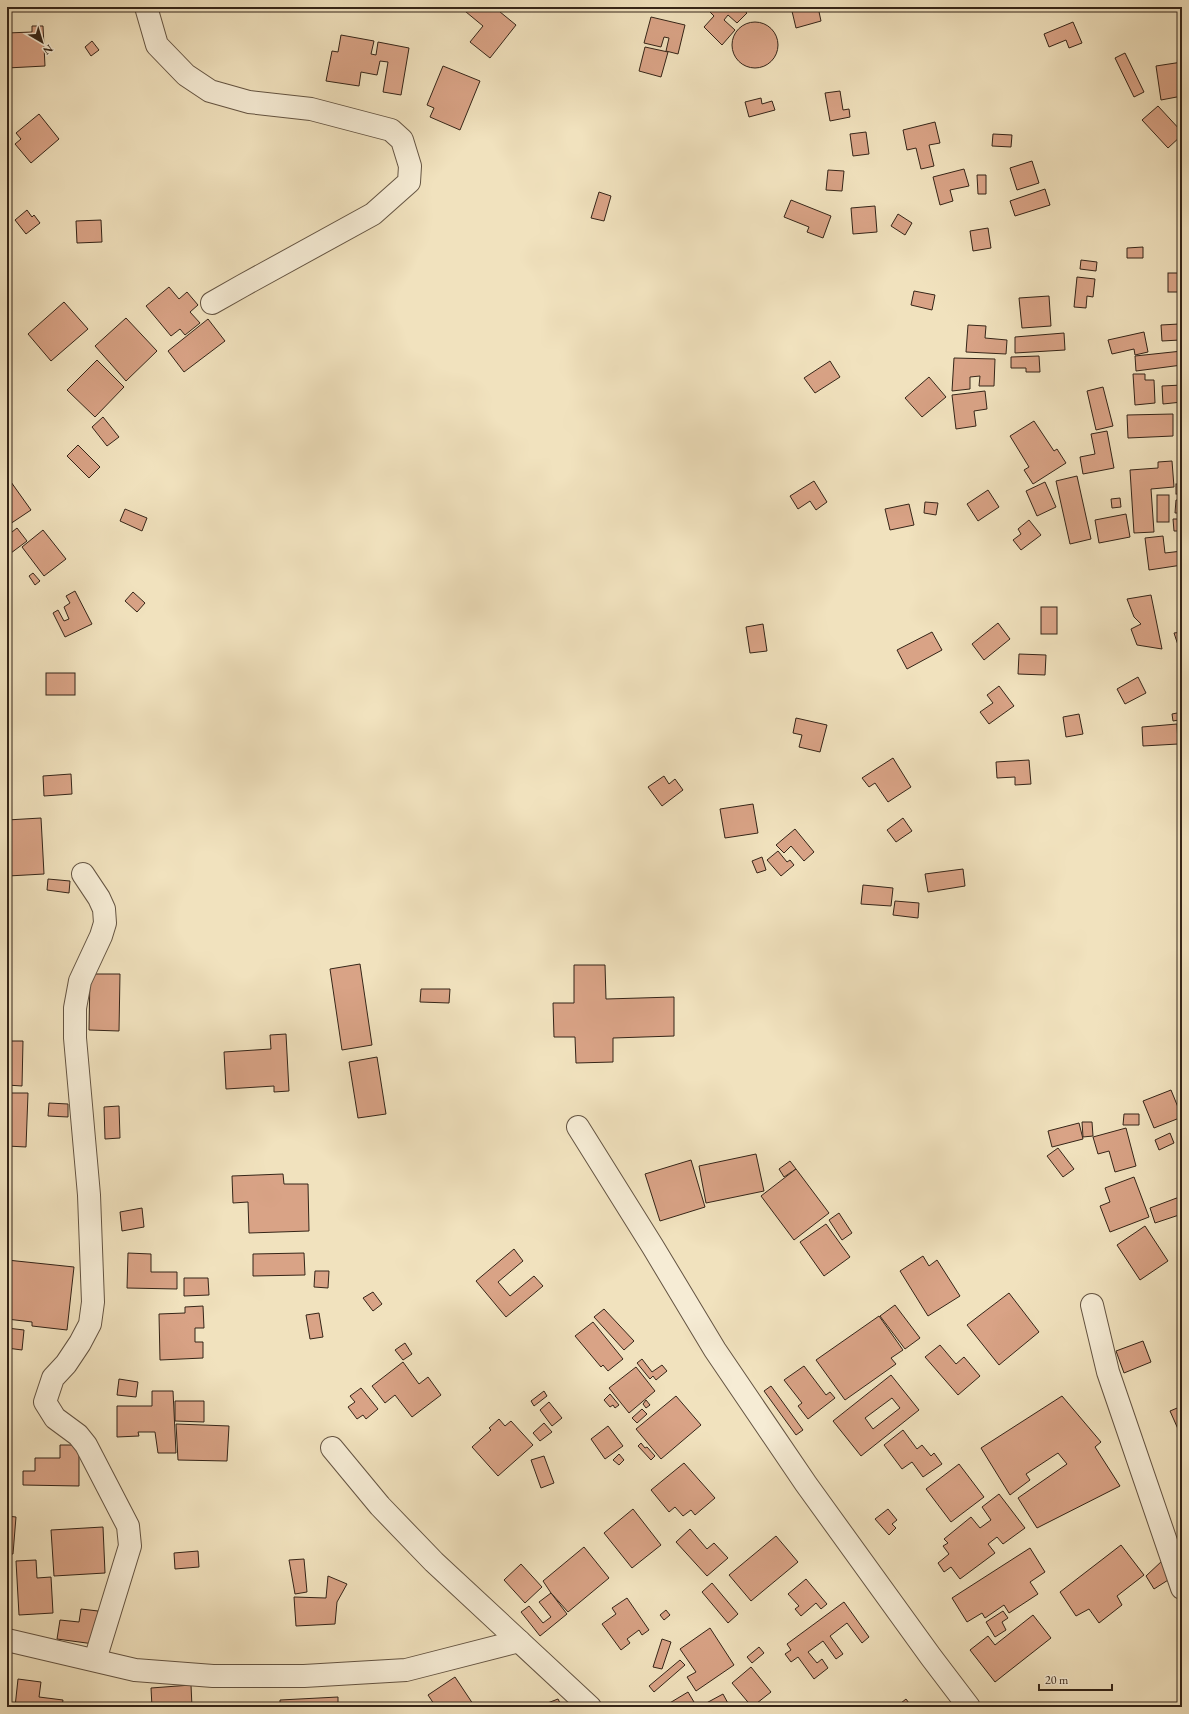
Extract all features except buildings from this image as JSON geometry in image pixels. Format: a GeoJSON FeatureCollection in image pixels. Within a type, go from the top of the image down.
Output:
{"type":"FeatureCollection","features":[{"type":"Feature","properties":{"kind":"street"},"geometry":{"type":"LineString","coordinates":[[146,7],[157,45],[186,75],[210,91],[249,102],[311,109],[391,130],[402,140],[410,166],[409,182],[373,214],[212,303]]}},
{"type":"Feature","properties":{"kind":"street"},"geometry":{"type":"LineString","coordinates":[[83,874],[99,898],[104,909],[105,923],[101,936],[80,981],[75,1008],[75,1038],[90,1195],[93,1302],[90,1324],[80,1343],[66,1364],[53,1378],[45,1402],[55,1418],[78,1435],[86,1445],[128,1526],[130,1546],[95,1660]]}},
{"type":"Feature","properties":{"kind":"street"},"geometry":{"type":"LineString","coordinates":[[578,1127],[715,1350],[806,1484],[969,1707]]}},
{"type":"Feature","properties":{"kind":"street"},"geometry":{"type":"LineString","coordinates":[[1092,1304],[1108,1372],[1182,1588]]}},
{"type":"Feature","properties":{"kind":"street"},"geometry":{"type":"LineString","coordinates":[[332,1448],[380,1506],[434,1562],[590,1707]]}},
{"type":"Feature","properties":{"kind":"street"},"geometry":{"type":"LineString","coordinates":[[7,1640],[135,1670],[213,1676],[304,1676],[406,1670],[519,1641]]}}]}
